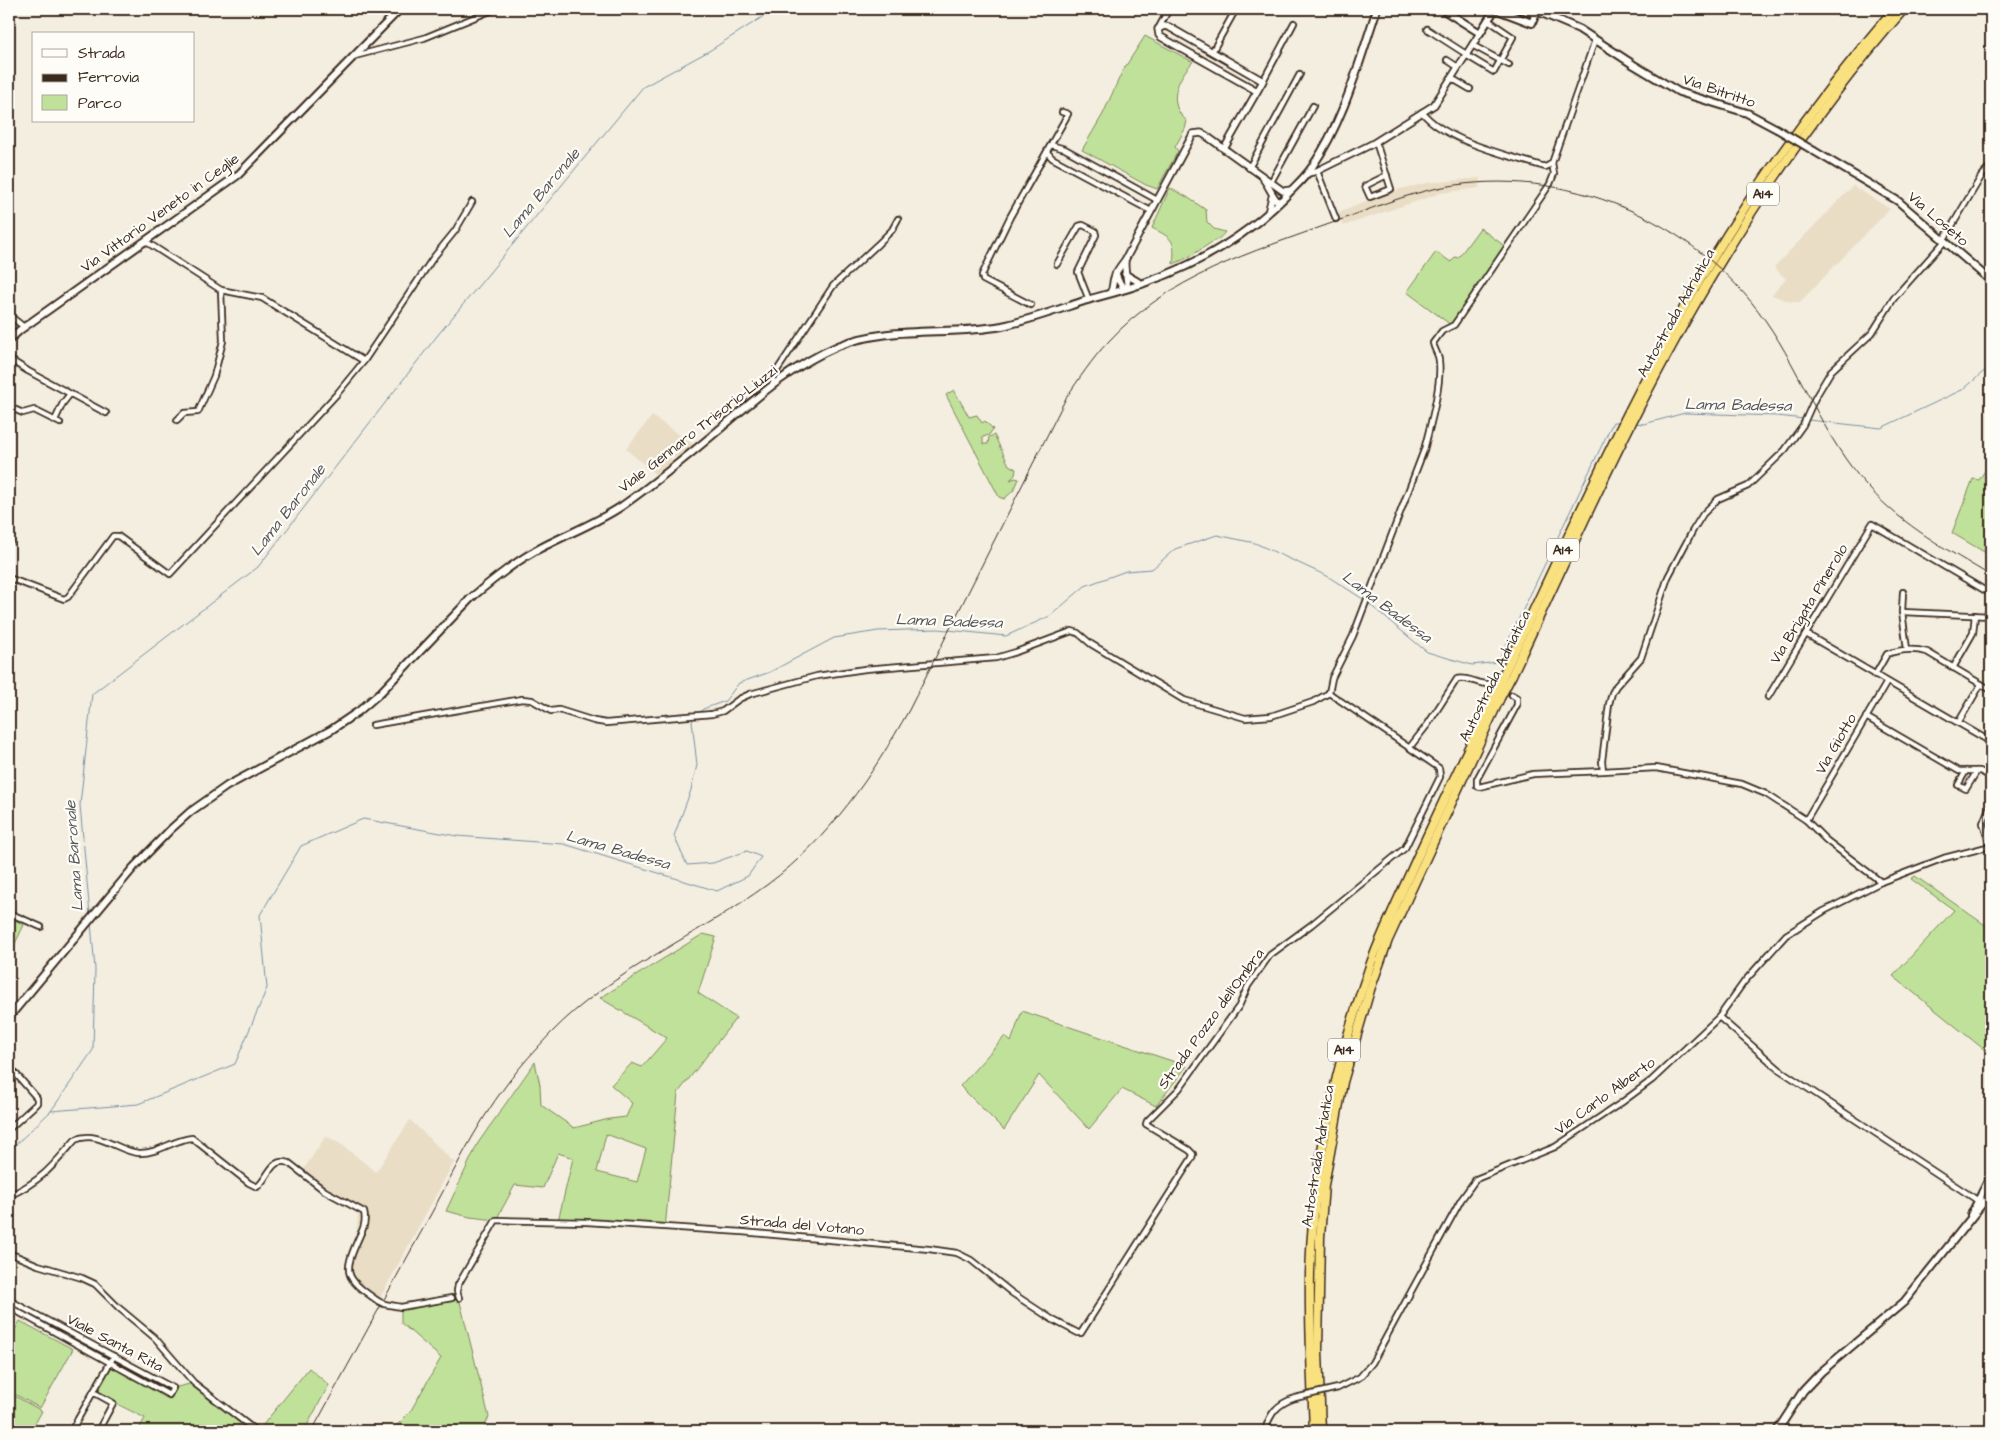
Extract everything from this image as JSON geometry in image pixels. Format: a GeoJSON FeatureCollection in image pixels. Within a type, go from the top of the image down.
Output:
{"type":"FeatureCollection","features":[{"type":"Feature","properties":{"kind":"highway","name":"Autostrada Adriatica"},"geometry":{"type":"LineString","coordinates":[[1321,1431],[1318,1284],[1324,1185],[1344,1082],[1370,990],[1388,940],[1508,673],[1685,305],[1748,203],[1822,98],[1894,9]]}},
{"type":"Feature","properties":{"kind":"highway","name":"Autostrada Adriatica"},"geometry":{"type":"LineString","coordinates":[[1642,393],[1722,259],[1779,171],[1852,72],[1904,9]]}},
{"type":"Feature","properties":{"kind":"highway","name":"Autostrada Adriatica"},"geometry":{"type":"LineString","coordinates":[[1314,1431],[1310,1272],[1324,1140],[1340,1064],[1352,1020],[1379,941],[1497,697]]}},
{"type":"Feature","properties":{"kind":"main road","name":"Via Vittorio Veneto in Ceglie"},"geometry":{"type":"LineString","coordinates":[[9,340],[24,327],[238,175],[400,9]]}},
{"type":"Feature","properties":{"kind":"main road","name":"Viale Gennaro Trisorio-Liuzzi"},"geometry":{"type":"LineString","coordinates":[[9,1017],[152,848],[190,812],[244,776],[346,720],[381,692],[481,589],[536,551],[619,508],[678,464],[774,383],[824,353],[851,342],[896,334],[1000,326],[1142,284],[1178,270],[1242,234],[1292,190],[1308,173],[1324,150],[1377,9]]}},
{"type":"Feature","properties":{"kind":"main road"},"geometry":{"type":"LineString","coordinates":[[1442,9],[1480,33],[1495,9],[1532,23],[1537,12]]}},
{"type":"Feature","properties":{"kind":"main road","name":"Via Bitritto"},"geometry":{"type":"LineString","coordinates":[[1537,12],[1579,29],[1679,92],[1747,113],[1891,196]]}},
{"type":"Feature","properties":{"kind":"main road","name":"Via Loseto"},"geometry":{"type":"LineString","coordinates":[[1891,196],[1991,281]]}},
{"type":"Feature","properties":{"kind":"main road"},"geometry":{"type":"LineString","coordinates":[[1777,1431],[1803,1391],[1824,1369],[1904,1302],[1969,1221],[1980,1202],[1991,1176]]}},
{"type":"Feature","properties":{"kind":"main road"},"geometry":{"type":"LineString","coordinates":[[1980,1202],[1991,1193]]}},
{"type":"Feature","properties":{"kind":"street"},"geometry":{"type":"LineString","coordinates":[[353,56],[424,38],[495,9]]}},
{"type":"Feature","properties":{"kind":"street"},"geometry":{"type":"LineString","coordinates":[[1169,9],[1158,28],[1161,37],[1257,91]]}},
{"type":"Feature","properties":{"kind":"street"},"geometry":{"type":"LineString","coordinates":[[1212,52],[1236,9]]}},
{"type":"Feature","properties":{"kind":"street"},"geometry":{"type":"LineString","coordinates":[[1519,9],[1537,12]]}},
{"type":"Feature","properties":{"kind":"street"},"geometry":{"type":"LineString","coordinates":[[1427,29],[1494,72],[1513,37],[1488,20]]}},
{"type":"Feature","properties":{"kind":"street"},"geometry":{"type":"LineString","coordinates":[[1224,149],[1294,23]]}},
{"type":"Feature","properties":{"kind":"street"},"geometry":{"type":"LineString","coordinates":[[1158,28],[1167,26],[1263,81]]}},
{"type":"Feature","properties":{"kind":"street"},"geometry":{"type":"LineString","coordinates":[[1308,173],[1316,172],[1376,142],[1434,105],[1480,33]]}},
{"type":"Feature","properties":{"kind":"street"},"geometry":{"type":"LineString","coordinates":[[1422,112],[1428,119],[1458,138],[1546,167],[1552,163],[1595,40]]}},
{"type":"Feature","properties":{"kind":"street"},"geometry":{"type":"LineString","coordinates":[[1472,45],[1509,65]]}},
{"type":"Feature","properties":{"kind":"street"},"geometry":{"type":"LineString","coordinates":[[1447,60],[1458,67]]}},
{"type":"Feature","properties":{"kind":"street"},"geometry":{"type":"LineString","coordinates":[[1249,168],[1300,74]]}},
{"type":"Feature","properties":{"kind":"street"},"geometry":{"type":"LineString","coordinates":[[1451,78],[1470,89]]}},
{"type":"Feature","properties":{"kind":"street"},"geometry":{"type":"LineString","coordinates":[[1270,182],[1313,106]]}},
{"type":"Feature","properties":{"kind":"street"},"geometry":{"type":"LineString","coordinates":[[1031,305],[983,280],[982,275],[1010,217],[1068,114],[1062,112]]}},
{"type":"Feature","properties":{"kind":"street"},"geometry":{"type":"LineString","coordinates":[[1110,293],[1114,288],[1116,273],[1125,260],[1190,138],[1196,132],[1201,133],[1280,189],[1285,192],[1292,190]]}},
{"type":"Feature","properties":{"kind":"street"},"geometry":{"type":"LineString","coordinates":[[1376,142],[1387,175],[1391,189],[1370,196],[1366,186],[1387,175]]}},
{"type":"Feature","properties":{"kind":"street"},"geometry":{"type":"LineString","coordinates":[[1051,145],[1065,149],[1157,200]]}},
{"type":"Feature","properties":{"kind":"street"},"geometry":{"type":"LineString","coordinates":[[1047,152],[1052,158],[1151,211]]}},
{"type":"Feature","properties":{"kind":"street"},"geometry":{"type":"LineString","coordinates":[[373,725],[522,699],[532,700],[551,711],[559,710],[606,723],[712,714],[723,711],[738,699],[750,694],[817,676],[865,669],[996,658],[1072,631],[1184,700],[1245,718],[1271,716],[1313,702],[1329,693],[1332,678],[1353,636],[1424,450],[1432,419],[1440,368],[1439,358],[1433,343],[1442,331],[1454,325],[1544,195],[1553,177],[1554,165],[1552,163]]}},
{"type":"Feature","properties":{"kind":"street"},"geometry":{"type":"LineString","coordinates":[[1603,772],[1602,761],[1612,693],[1641,658],[1668,577],[1693,530],[1718,499],[1748,486],[1785,450],[1803,425],[1815,398],[1831,371],[1872,333],[1894,298],[1943,241],[1981,177],[1991,166]]}},
{"type":"Feature","properties":{"kind":"street"},"geometry":{"type":"LineString","coordinates":[[1316,172],[1336,219]]}},
{"type":"Feature","properties":{"kind":"street"},"geometry":{"type":"LineString","coordinates":[[1261,176],[1269,187],[1272,197],[1268,213]]}},
{"type":"Feature","properties":{"kind":"street"},"geometry":{"type":"LineString","coordinates":[[1376,181],[1381,193]]}},
{"type":"Feature","properties":{"kind":"street"},"geometry":{"type":"LineString","coordinates":[[1272,197],[1279,203],[1282,195],[1280,189]]}},
{"type":"Feature","properties":{"kind":"street"},"geometry":{"type":"LineString","coordinates":[[9,578],[64,598],[68,597],[113,536],[118,536],[170,574],[336,395],[364,361],[433,258],[455,231],[472,202]]}},
{"type":"Feature","properties":{"kind":"street"},"geometry":{"type":"LineString","coordinates":[[774,383],[772,378],[830,291],[892,230],[898,219]]}},
{"type":"Feature","properties":{"kind":"street"},"geometry":{"type":"LineString","coordinates":[[1057,264],[1079,226],[1083,225],[1095,231],[1096,235],[1078,272],[1088,300]]}},
{"type":"Feature","properties":{"kind":"street"},"geometry":{"type":"LineString","coordinates":[[145,241],[221,290],[262,298],[364,361]]}},
{"type":"Feature","properties":{"kind":"street"},"geometry":{"type":"LineString","coordinates":[[1116,273],[1118,280],[1125,289],[1128,283],[1125,274],[1125,260]]}},
{"type":"Feature","properties":{"kind":"street"},"geometry":{"type":"LineString","coordinates":[[1125,274],[1142,284]]}},
{"type":"Feature","properties":{"kind":"street"},"geometry":{"type":"LineString","coordinates":[[177,420],[184,412],[198,412],[214,376],[223,341],[221,290]]}},
{"type":"Feature","properties":{"kind":"street"},"geometry":{"type":"LineString","coordinates":[[9,315],[24,327]]}},
{"type":"Feature","properties":{"kind":"street"},"geometry":{"type":"LineString","coordinates":[[9,358],[106,413]]}},
{"type":"Feature","properties":{"kind":"street"},"geometry":{"type":"LineString","coordinates":[[55,420],[63,403],[70,394]]}},
{"type":"Feature","properties":{"kind":"street"},"geometry":{"type":"LineString","coordinates":[[9,407],[23,413],[34,410],[60,423]]}},
{"type":"Feature","properties":{"kind":"street","name":"Via Brigata Pinerolo"},"geometry":{"type":"LineString","coordinates":[[1768,697],[1872,524],[1991,594]]}},
{"type":"Feature","properties":{"kind":"street"},"geometry":{"type":"LineString","coordinates":[[1903,592],[1902,612],[1908,649]]}},
{"type":"Feature","properties":{"kind":"street"},"geometry":{"type":"LineString","coordinates":[[1902,612],[1991,616]]}},
{"type":"Feature","properties":{"kind":"street"},"geometry":{"type":"LineString","coordinates":[[1952,668],[1973,633],[1974,615]]}},
{"type":"Feature","properties":{"kind":"street"},"geometry":{"type":"LineString","coordinates":[[1806,634],[1991,742]]}},
{"type":"Feature","properties":{"kind":"street"},"geometry":{"type":"LineString","coordinates":[[1875,675],[1888,654],[1908,649],[1927,652],[1991,690]]}},
{"type":"Feature","properties":{"kind":"street"},"geometry":{"type":"LineString","coordinates":[[1410,747],[1428,724],[1457,679],[1464,678],[1490,684]]}},
{"type":"Feature","properties":{"kind":"street","name":"Via Giotto"},"geometry":{"type":"LineString","coordinates":[[1806,820],[1887,682]]}},
{"type":"Feature","properties":{"kind":"street"},"geometry":{"type":"LineString","coordinates":[[1958,723],[1981,684]]}},
{"type":"Feature","properties":{"kind":"street","name":"Strada Pozzo dell'Ombra"},"geometry":{"type":"LineString","coordinates":[[1081,1333],[1192,1158],[1193,1154],[1189,1150],[1146,1124],[1147,1120],[1179,1089],[1239,1006],[1248,986],[1270,955],[1384,867],[1409,843],[1440,777],[1441,772],[1439,768],[1329,693]]}},
{"type":"Feature","properties":{"kind":"street"},"geometry":{"type":"LineString","coordinates":[[1512,695],[1517,698],[1517,705],[1477,779],[1477,786],[1533,774],[1656,768],[1742,784],[1766,794],[1806,820],[1826,840],[1881,882]]}},
{"type":"Feature","properties":{"kind":"street"},"geometry":{"type":"LineString","coordinates":[[1866,717],[1959,771],[1977,771],[1991,777]]}},
{"type":"Feature","properties":{"kind":"street"},"geometry":{"type":"LineString","coordinates":[[1966,771],[1958,785],[1966,789],[1977,771]]}},
{"type":"Feature","properties":{"kind":"street"},"geometry":{"type":"LineString","coordinates":[[1991,803],[1982,820],[1991,847]]}},
{"type":"Feature","properties":{"kind":"street"},"geometry":{"type":"LineString","coordinates":[[1986,833],[1991,830]]}},
{"type":"Feature","properties":{"kind":"street","name":"Via Carlo Alberto"},"geometry":{"type":"LineString","coordinates":[[1265,1431],[1270,1415],[1283,1402],[1338,1388],[1360,1377],[1372,1363],[1461,1200],[1476,1179],[1555,1147],[1621,1104],[1652,1080],[1719,1017],[1744,982],[1786,935],[1824,911],[1881,882],[1944,858],[1991,847]]}},
{"type":"Feature","properties":{"kind":"street"},"geometry":{"type":"LineString","coordinates":[[9,913],[41,926]]}},
{"type":"Feature","properties":{"kind":"street"},"geometry":{"type":"LineString","coordinates":[[1719,1017],[1780,1070],[1980,1202]]}},
{"type":"Feature","properties":{"kind":"street"},"geometry":{"type":"LineString","coordinates":[[9,1066],[37,1098],[37,1103],[9,1129]]}},
{"type":"Feature","properties":{"kind":"street"},"geometry":{"type":"LineString","coordinates":[[9,1196],[30,1186],[45,1175],[76,1140],[81,1137],[100,1139],[138,1154],[192,1138],[250,1183],[257,1186],[278,1161],[289,1163],[325,1191],[364,1212],[364,1228],[350,1258],[348,1271],[352,1280],[361,1289],[378,1301],[401,1307],[452,1298]]}},
{"type":"Feature","properties":{"kind":"street","name":"Strada del Votano"},"geometry":{"type":"LineString","coordinates":[[459,1298],[456,1291],[458,1286],[496,1220],[587,1222],[653,1226],[665,1229],[732,1232],[957,1253],[971,1260],[1012,1293],[1053,1320],[1081,1333]]}},
{"type":"Feature","properties":{"kind":"street"},"geometry":{"type":"LineString","coordinates":[[9,1252],[38,1265],[94,1284],[155,1338],[194,1383],[256,1431]]}},
{"type":"Feature","properties":{"kind":"street","name":"Viale Santa Rita"},"geometry":{"type":"LineString","coordinates":[[9,1300],[173,1388],[169,1396],[9,1307]]}},
{"type":"Feature","properties":{"kind":"street"},"geometry":{"type":"LineString","coordinates":[[50,1330],[53,1324]]}},
{"type":"Feature","properties":{"kind":"street"},"geometry":{"type":"LineString","coordinates":[[71,1431],[114,1356]]}},
{"type":"Feature","properties":{"kind":"street"},"geometry":{"type":"LineString","coordinates":[[93,1392],[113,1403],[98,1431]]}},
{"type":"Feature","properties":{"kind":"shaded area"},"geometry":{"type":"Polygon","coordinates":[[[1480,178],[1479,188],[1441,193],[1343,226],[1338,213],[1396,190],[1427,183],[1480,178]]]}},
{"type":"Feature","properties":{"kind":"shaded area"},"geometry":{"type":"Polygon","coordinates":[[[1853,186],[1890,209],[1800,302],[1791,302],[1772,295],[1786,279],[1774,267],[1853,186]]]}},
{"type":"Feature","properties":{"kind":"shaded area"},"geometry":{"type":"Polygon","coordinates":[[[652,416],[694,445],[678,459],[671,455],[670,457],[673,462],[656,475],[626,449],[652,416]]]}},
{"type":"Feature","properties":{"kind":"shaded area"},"geometry":{"type":"Polygon","coordinates":[[[410,1120],[454,1162],[380,1298],[368,1297],[352,1275],[359,1207],[302,1172],[325,1137],[342,1145],[376,1172],[410,1120]]]}},
{"type":"Feature","properties":{"kind":"green space"},"geometry":{"type":"Polygon","coordinates":[[[1145,36],[1193,62],[1182,76],[1175,99],[1177,107],[1187,121],[1185,129],[1175,147],[1178,151],[1157,189],[1146,185],[1082,150],[1103,114],[1122,72],[1145,36]]]}},
{"type":"Feature","properties":{"kind":"green space"},"geometry":{"type":"Polygon","coordinates":[[[1170,188],[1206,210],[1207,222],[1214,229],[1225,232],[1218,239],[1192,255],[1173,264],[1174,250],[1171,241],[1164,234],[1152,228],[1170,188]]]}},
{"type":"Feature","properties":{"kind":"green space"},"geometry":{"type":"Polygon","coordinates":[[[1480,228],[1506,247],[1451,325],[1407,292],[1436,252],[1451,262],[1455,257],[1458,258],[1480,228]]]}},
{"type":"Feature","properties":{"kind":"green space"},"geometry":{"type":"Polygon","coordinates":[[[954,390],[969,417],[977,415],[982,423],[985,421],[993,429],[989,435],[983,437],[983,444],[988,444],[989,437],[994,435],[1009,465],[1016,469],[1015,475],[1010,480],[1019,479],[1014,490],[1004,499],[999,497],[946,395],[954,390]]]}},
{"type":"Feature","properties":{"kind":"green space"},"geometry":{"type":"Polygon","coordinates":[[[1991,461],[1991,556],[1952,533],[1973,479],[1979,480],[1991,461]]]}},
{"type":"Feature","properties":{"kind":"green space"},"geometry":{"type":"Polygon","coordinates":[[[1915,876],[1991,929],[1991,1055],[1893,976],[1954,910],[1911,879],[1915,876]]]}},
{"type":"Feature","properties":{"kind":"green space"},"geometry":{"type":"Polygon","coordinates":[[[9,917],[24,925],[9,956],[9,917]]]}},
{"type":"Feature","properties":{"kind":"green space"},"geometry":{"type":"Polygon","coordinates":[[[703,934],[716,937],[698,993],[736,1018],[678,1093],[665,1229],[558,1221],[573,1158],[558,1153],[543,1188],[515,1185],[496,1220],[470,1217],[446,1211],[478,1143],[535,1062],[540,1085],[541,1105],[574,1128],[609,1119],[626,1117],[632,1103],[611,1085],[632,1063],[642,1067],[667,1038],[600,998],[703,934]],[[606,1134],[597,1172],[637,1182],[646,1149],[606,1134]]]}},
{"type":"Feature","properties":{"kind":"green space"},"geometry":{"type":"Polygon","coordinates":[[[1022,1011],[1187,1066],[1156,1106],[1122,1089],[1089,1129],[1039,1075],[1004,1130],[960,1086],[1005,1036],[1011,1042],[1022,1011]]]}},
{"type":"Feature","properties":{"kind":"green space"},"geometry":{"type":"Polygon","coordinates":[[[459,1298],[489,1417],[482,1431],[391,1431],[410,1412],[441,1358],[401,1323],[401,1307],[459,1298]]]}},
{"type":"Feature","properties":{"kind":"green space"},"geometry":{"type":"Polygon","coordinates":[[[20,1321],[73,1349],[40,1408],[9,1391],[9,1340],[20,1321]]]}},
{"type":"Feature","properties":{"kind":"green space"},"geometry":{"type":"Polygon","coordinates":[[[110,1362],[169,1395],[173,1388],[194,1383],[256,1431],[138,1431],[145,1418],[93,1392],[110,1362]]]}},
{"type":"Feature","properties":{"kind":"green space"},"geometry":{"type":"Polygon","coordinates":[[[309,1368],[329,1385],[304,1431],[258,1431],[309,1368]]]}},
{"type":"Feature","properties":{"kind":"green space"},"geometry":{"type":"Polygon","coordinates":[[[9,1393],[42,1411],[31,1431],[25,1431],[9,1422],[9,1393]]]}},
{"type":"Feature","properties":{"kind":"waterway","name":"Lama Baronale"},"geometry":{"type":"LineString","coordinates":[[90,915],[80,805],[92,694],[258,567],[437,336],[643,87],[709,51],[775,9]]}},
{"type":"Feature","properties":{"kind":"waterway","name":"Lama Badessa"},"geometry":{"type":"LineString","coordinates":[[1808,420],[1881,428],[1964,389],[1991,365]]}},
{"type":"Feature","properties":{"kind":"waterway","name":"Lama Badessa"},"geometry":{"type":"LineString","coordinates":[[1635,423],[1644,424],[1685,413],[1777,416],[1804,419]]}},
{"type":"Feature","properties":{"kind":"waterway","name":"Lama Badessa"},"geometry":{"type":"LineString","coordinates":[[700,713],[703,709],[725,701],[739,683],[770,672],[834,638],[878,631],[938,629],[1006,636],[1050,616],[1085,586],[1126,571],[1152,569],[1175,549],[1217,535],[1255,543],[1327,576],[1363,599],[1427,652],[1472,665],[1498,662],[1613,422],[1621,422]]}},
{"type":"Feature","properties":{"kind":"waterway","name":"Lama Badessa"},"geometry":{"type":"LineString","coordinates":[[51,1111],[138,1104],[235,1064],[267,988],[260,915],[301,846],[363,819],[457,836],[564,844],[717,891],[748,876],[761,857],[747,851],[713,863],[687,865],[674,836],[691,790],[697,765],[692,721],[696,717]]}},
{"type":"Feature","properties":{"kind":"waterway","name":"Lama Baronale"},"geometry":{"type":"LineString","coordinates":[[9,1151],[51,1111],[93,1050],[95,969],[91,923]]}},
{"type":"Feature","properties":{"kind":"tunnel"},"geometry":{"type":"LineString","coordinates":[[1489,684],[1512,695]]}},
{"type":"Feature","properties":{"kind":"railway"},"geometry":{"type":"LineString","coordinates":[[312,1431],[473,1135],[512,1077],[551,1033],[601,990],[656,954],[741,903],[768,884],[811,847],[830,826],[880,759],[909,710],[1066,398],[1091,362],[1131,319],[1184,283],[1242,256],[1401,198],[1443,187],[1489,182],[1535,184],[1580,193],[1623,207],[1664,227],[1701,253],[1735,284],[1765,320],[1791,362],[1826,428],[1853,469],[1869,488],[1882,502],[1911,526],[1991,576]]}}]}
